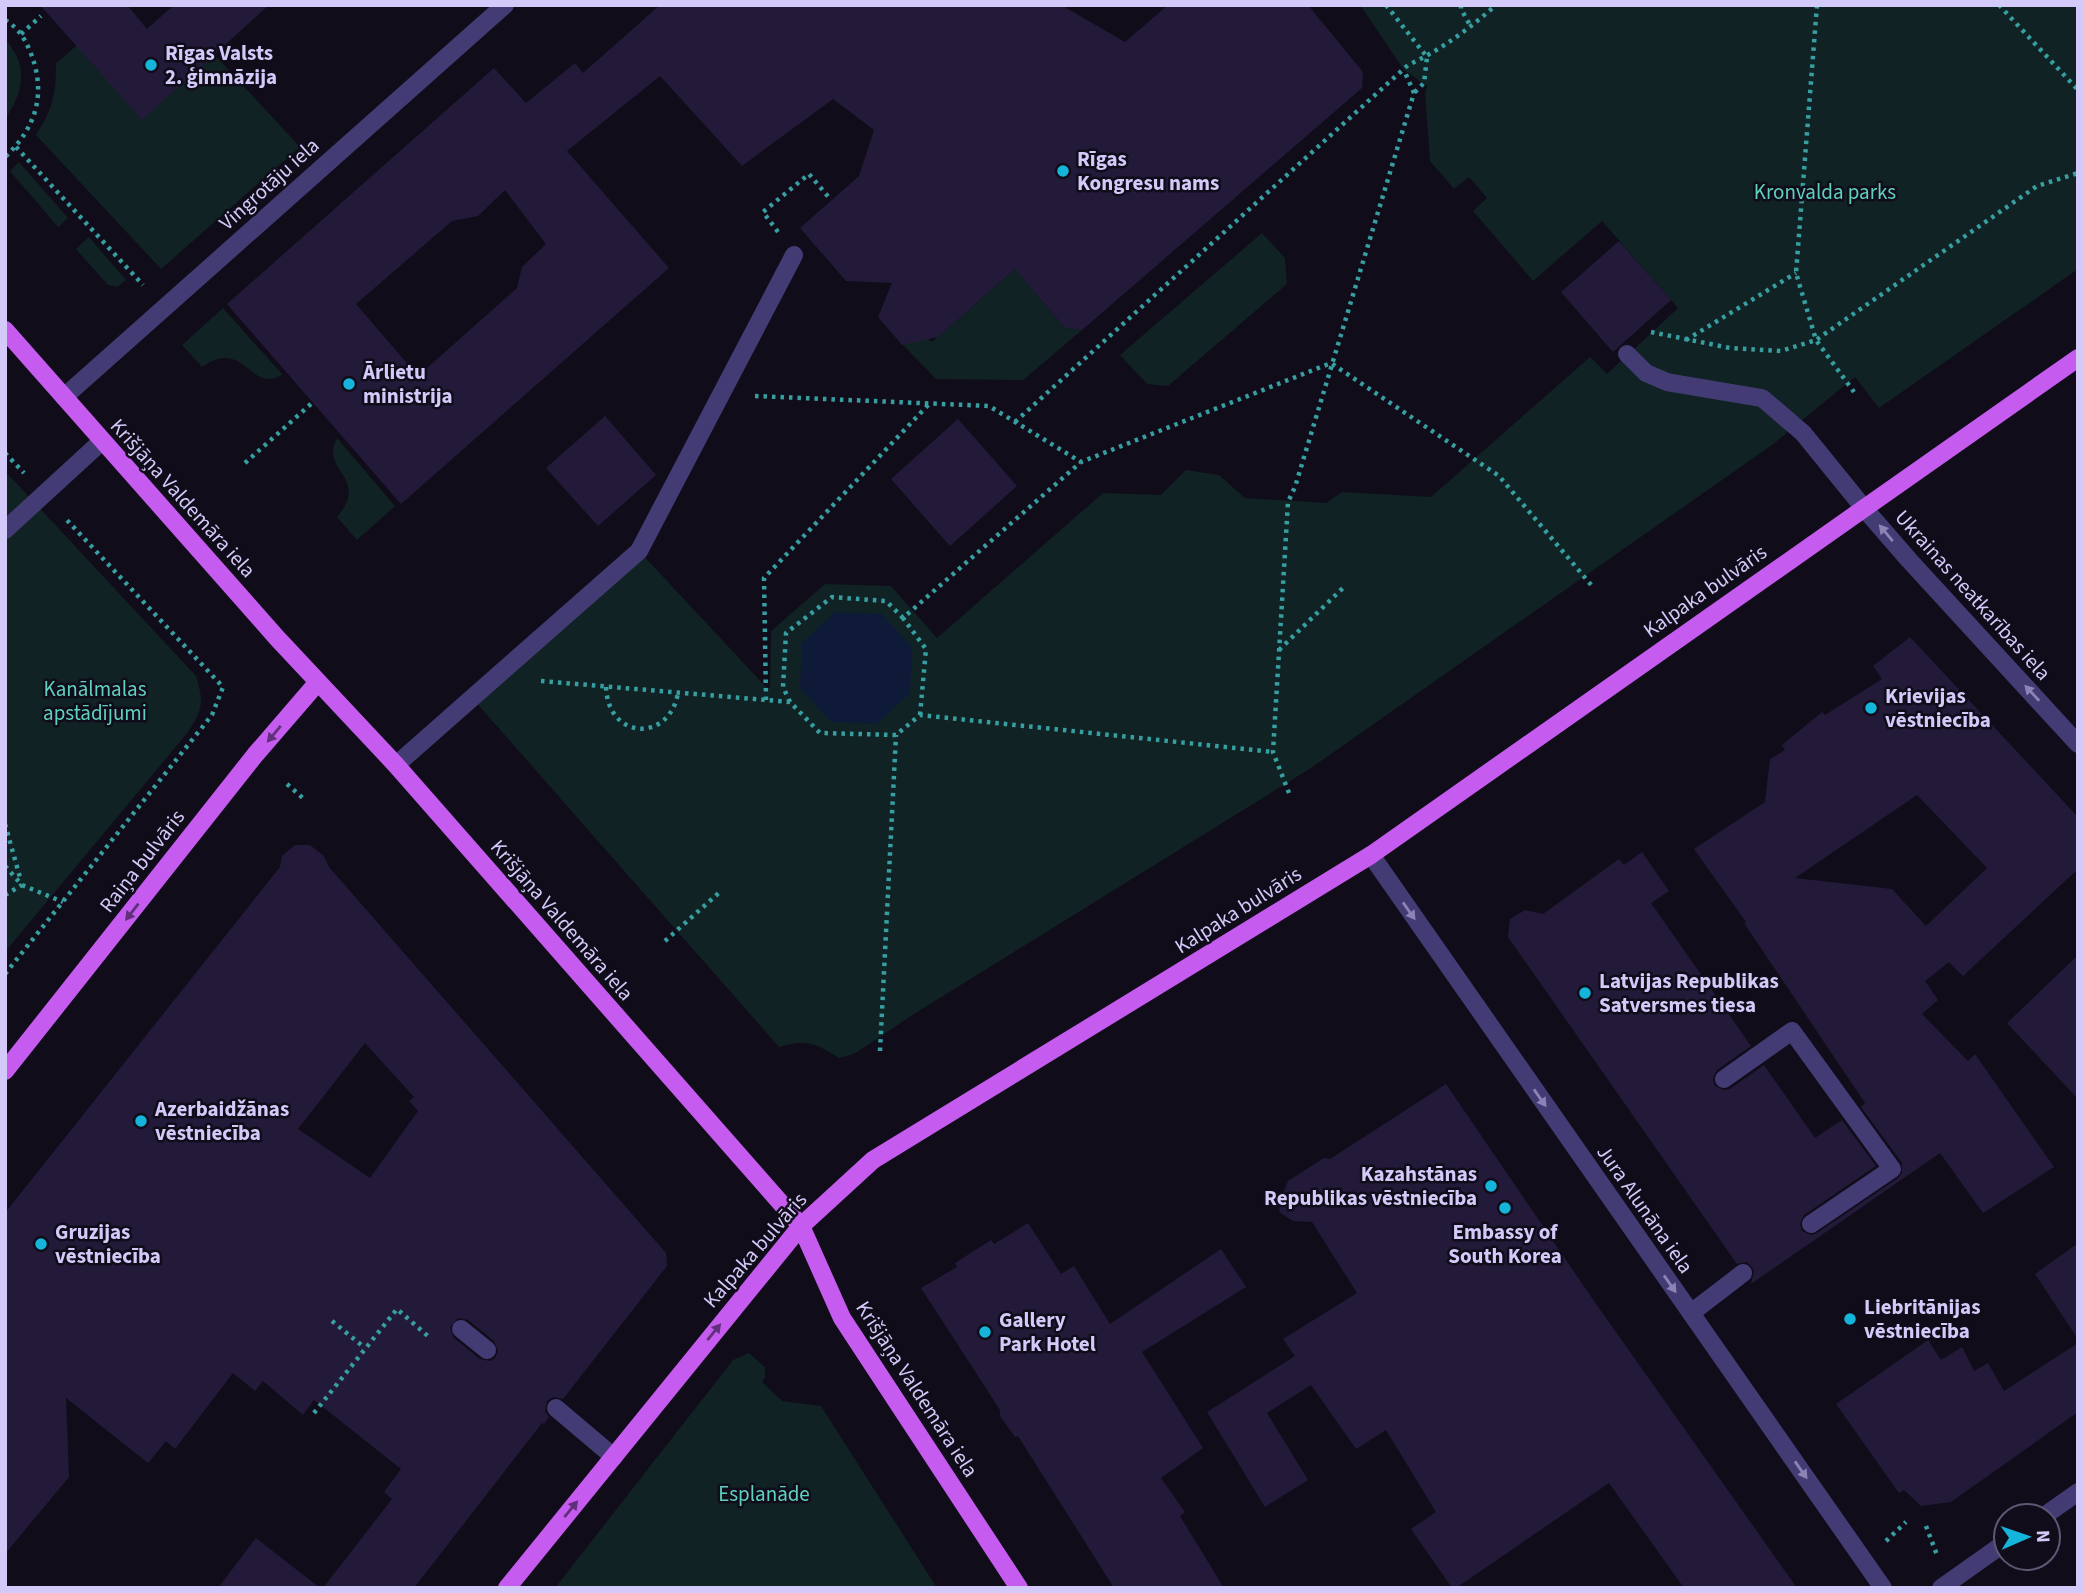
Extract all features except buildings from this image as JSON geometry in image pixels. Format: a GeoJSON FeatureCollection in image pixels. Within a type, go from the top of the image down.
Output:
{"type":"FeatureCollection","features":[{"type":"Feature","properties":{"kind":"main road","name":"Krišjāņa Valdemāra iela"},"geometry":{"type":"LineString","coordinates":[[5,330],[318,682],[396,765],[802,1226],[842,1318],[1018,1588]]}},
{"type":"Feature","properties":{"kind":"main road","name":"Kalpaka bulvāris"},"geometry":{"type":"LineString","coordinates":[[508,1588],[802,1226],[873,1160],[1371,855],[2078,358]]}},
{"type":"Feature","properties":{"kind":"main road","name":"Raiņa bulvāris"},"geometry":{"type":"LineString","coordinates":[[5,1071],[247,766],[318,682]]}},
{"type":"Feature","properties":{"kind":"street","name":"Vingrotāju iela"},"geometry":{"type":"LineString","coordinates":[[64,397],[505,5]]}},
{"type":"Feature","properties":{"kind":"street"},"geometry":{"type":"LineString","coordinates":[[396,765],[639,551],[794,256]]}},
{"type":"Feature","properties":{"kind":"street","name":"Ukrainas neatkarības iela"},"geometry":{"type":"LineString","coordinates":[[1627,354],[1646,373],[1667,382],[1762,398],[1802,433],[1909,560],[2078,744]]}},
{"type":"Feature","properties":{"kind":"street"},"geometry":{"type":"LineString","coordinates":[[5,530],[102,441]]}},
{"type":"Feature","properties":{"kind":"street","name":"Jura Alunāna iela"},"geometry":{"type":"LineString","coordinates":[[1371,855],[1883,1588]]}},
{"type":"Feature","properties":{"kind":"street"},"geometry":{"type":"LineString","coordinates":[[1724,1079],[1793,1031],[1892,1168],[1811,1224]]}},
{"type":"Feature","properties":{"kind":"street"},"geometry":{"type":"LineString","coordinates":[[1691,1313],[1743,1273]]}},
{"type":"Feature","properties":{"kind":"street"},"geometry":{"type":"LineString","coordinates":[[461,1329],[487,1350]]}},
{"type":"Feature","properties":{"kind":"street"},"geometry":{"type":"LineString","coordinates":[[556,1409],[614,1457]]}},
{"type":"Feature","properties":{"kind":"street"},"geometry":{"type":"LineString","coordinates":[[2062,1503],[2078,1492]]}},
{"type":"Feature","properties":{"kind":"street"},"geometry":{"type":"LineString","coordinates":[[1941,1588],[1992,1552]]}},
{"type":"Feature","properties":{"kind":"path"},"geometry":{"type":"LineString","coordinates":[[1289,793],[1273,752],[1288,502],[1295,487],[1414,93],[1424,83],[1427,57],[1385,5]]}},
{"type":"Feature","properties":{"kind":"path"},"geometry":{"type":"LineString","coordinates":[[1461,5],[1471,27]]}},
{"type":"Feature","properties":{"kind":"path"},"geometry":{"type":"LineString","coordinates":[[1015,422],[1408,65],[1427,57],[1471,27],[1496,5]]}},
{"type":"Feature","properties":{"kind":"path"},"geometry":{"type":"LineString","coordinates":[[1817,5],[1796,273],[1816,340],[1854,392]]}},
{"type":"Feature","properties":{"kind":"path"},"geometry":{"type":"LineString","coordinates":[[1999,5],[2078,90]]}},
{"type":"Feature","properties":{"kind":"path"},"geometry":{"type":"LineString","coordinates":[[21,34],[41,16]]}},
{"type":"Feature","properties":{"kind":"path"},"geometry":{"type":"LineString","coordinates":[[5,20],[21,34],[37,66],[40,92],[34,113],[16,147],[5,157]]}},
{"type":"Feature","properties":{"kind":"path"},"geometry":{"type":"LineString","coordinates":[[1404,70],[1414,93]]}},
{"type":"Feature","properties":{"kind":"path"},"geometry":{"type":"LineString","coordinates":[[16,147],[163,308]]}},
{"type":"Feature","properties":{"kind":"path"},"geometry":{"type":"LineString","coordinates":[[1650,332],[1730,348],[1781,351],[1816,340],[2037,186],[2078,173]]}},
{"type":"Feature","properties":{"kind":"path"},"geometry":{"type":"LineString","coordinates":[[794,256],[763,212],[809,174],[831,200]]}},
{"type":"Feature","properties":{"kind":"path"},"geometry":{"type":"LineString","coordinates":[[1685,341],[1796,273]]}},
{"type":"Feature","properties":{"kind":"path"},"geometry":{"type":"LineString","coordinates":[[903,618],[1081,462],[1331,363]]}},
{"type":"Feature","properties":{"kind":"path"},"geometry":{"type":"LineString","coordinates":[[1331,363],[1499,476],[1592,586]]}},
{"type":"Feature","properties":{"kind":"path"},"geometry":{"type":"LineString","coordinates":[[721,394],[989,406],[1081,462]]}},
{"type":"Feature","properties":{"kind":"path"},"geometry":{"type":"LineString","coordinates":[[245,463],[312,403]]}},
{"type":"Feature","properties":{"kind":"path"},"geometry":{"type":"LineString","coordinates":[[766,700],[764,578],[930,403]]}},
{"type":"Feature","properties":{"kind":"path"},"geometry":{"type":"LineString","coordinates":[[5,453],[223,687],[212,715],[5,975]]}},
{"type":"Feature","properties":{"kind":"path"},"geometry":{"type":"LineString","coordinates":[[1279,650],[1346,584]]}},
{"type":"Feature","properties":{"kind":"path"},"geometry":{"type":"LineString","coordinates":[[832,597],[886,601],[903,618],[926,649],[920,715],[896,735],[820,733],[790,702],[783,687],[786,633],[832,597]]}},
{"type":"Feature","properties":{"kind":"path"},"geometry":{"type":"LineString","coordinates":[[498,677],[790,702]]}},
{"type":"Feature","properties":{"kind":"path"},"geometry":{"type":"LineString","coordinates":[[606,687],[609,708],[623,724],[644,728],[663,721],[671,713],[678,693]]}},
{"type":"Feature","properties":{"kind":"path"},"geometry":{"type":"LineString","coordinates":[[920,715],[1273,752]]}},
{"type":"Feature","properties":{"kind":"path"},"geometry":{"type":"LineString","coordinates":[[880,1051],[896,735]]}},
{"type":"Feature","properties":{"kind":"path"},"geometry":{"type":"LineString","coordinates":[[288,785],[304,800]]}},
{"type":"Feature","properties":{"kind":"path"},"geometry":{"type":"LineString","coordinates":[[5,824],[22,885]]}},
{"type":"Feature","properties":{"kind":"path"},"geometry":{"type":"LineString","coordinates":[[5,866],[22,885],[63,902]]}},
{"type":"Feature","properties":{"kind":"path"},"geometry":{"type":"LineString","coordinates":[[5,895],[22,885]]}},
{"type":"Feature","properties":{"kind":"path"},"geometry":{"type":"LineString","coordinates":[[665,941],[721,891]]}},
{"type":"Feature","properties":{"kind":"path"},"geometry":{"type":"LineString","coordinates":[[314,1413],[397,1309],[436,1342]]}},
{"type":"Feature","properties":{"kind":"path"},"geometry":{"type":"LineString","coordinates":[[332,1321],[366,1348]]}},
{"type":"Feature","properties":{"kind":"green space","name":"Kronvalda parks"},"geometry":{"type":"Polygon","coordinates":[[[1360,5],[2078,5],[2078,269],[1879,408],[1855,377],[1772,445],[1311,768],[854,1054],[839,1058],[817,1046],[804,1043],[779,1047],[473,699],[639,551],[766,687],[770,688],[771,631],[825,584],[891,586],[937,638],[1103,493],[1161,495],[1186,470],[1219,475],[1245,498],[1326,503],[1342,492],[1431,497],[1590,357],[1607,374],[1678,308],[1602,221],[1533,281],[1473,211],[1487,198],[1469,177],[1454,189],[1430,161],[1425,93],[1427,86],[1404,70],[1360,5]]]}},
{"type":"Feature","properties":{"kind":"green space"},"geometry":{"type":"Polygon","coordinates":[[[5,39],[18,59],[21,79],[20,89],[5,119],[5,39]]]}},
{"type":"Feature","properties":{"kind":"green space"},"geometry":{"type":"Polygon","coordinates":[[[81,42],[214,54],[300,147],[161,269],[36,135],[52,100],[56,63],[81,42]]]}},
{"type":"Feature","properties":{"kind":"green space"},"geometry":{"type":"Polygon","coordinates":[[[19,162],[68,218],[58,227],[10,171],[19,162]]]}},
{"type":"Feature","properties":{"kind":"green space"},"geometry":{"type":"Polygon","coordinates":[[[1262,233],[1285,258],[1287,284],[1168,386],[1147,384],[1120,355],[1262,233]]]}},
{"type":"Feature","properties":{"kind":"green space"},"geometry":{"type":"Polygon","coordinates":[[[89,237],[126,280],[117,287],[108,285],[76,249],[89,237]]]}},
{"type":"Feature","properties":{"kind":"green space"},"geometry":{"type":"Polygon","coordinates":[[[1030,256],[1036,294],[1065,328],[1082,330],[1023,380],[936,379],[903,345],[922,334],[932,342],[1030,256]]]}},
{"type":"Feature","properties":{"kind":"green space"},"geometry":{"type":"Polygon","coordinates":[[[223,308],[283,374],[272,379],[263,378],[229,358],[217,359],[202,367],[182,345],[223,308]]]}},
{"type":"Feature","properties":{"kind":"green space"},"geometry":{"type":"Polygon","coordinates":[[[337,438],[395,506],[357,540],[337,517],[346,504],[349,493],[347,483],[334,458],[333,449],[337,438]]]}},
{"type":"Feature","properties":{"kind":"green space","name":"Kanālmalas apstādījumi"},"geometry":{"type":"Polygon","coordinates":[[[5,471],[196,676],[201,705],[188,732],[5,952],[5,471]]]}},
{"type":"Feature","properties":{"kind":"green space","name":"Esplanāde"},"geometry":{"type":"Polygon","coordinates":[[[749,1353],[765,1367],[762,1382],[782,1401],[821,1406],[937,1588],[555,1588],[733,1360],[749,1353]]]}},
{"type":"Feature","properties":{"kind":"water"},"geometry":{"type":"Polygon","coordinates":[[[835,612],[882,614],[912,648],[910,693],[876,724],[831,722],[800,688],[802,643],[835,612]]]}},
{"type":"Feature","properties":{"kind":"place","name":"Rīgas Valsts 2. ģimnāzija"},"geometry":{"type":"Point","coordinates":[151,65]}},
{"type":"Feature","properties":{"kind":"place","name":"Rīgas Kongresu nams"},"geometry":{"type":"Point","coordinates":[1063,171]}},
{"type":"Feature","properties":{"kind":"place","name":"Ārlietu ministrija"},"geometry":{"type":"Point","coordinates":[349,384]}},
{"type":"Feature","properties":{"kind":"place","name":"Krievijas vēstniecība"},"geometry":{"type":"Point","coordinates":[1871,708]}},
{"type":"Feature","properties":{"kind":"place","name":"Latvijas Republikas Satversmes tiesa"},"geometry":{"type":"Point","coordinates":[1585,993]}},
{"type":"Feature","properties":{"kind":"place","name":"Azerbaidžānas vēstniecība"},"geometry":{"type":"Point","coordinates":[141,1121]}},
{"type":"Feature","properties":{"kind":"place","name":"Kazahstānas Republikas vēstniecība"},"geometry":{"type":"Point","coordinates":[1491,1186]}},
{"type":"Feature","properties":{"kind":"place","name":"Embassy of South Korea"},"geometry":{"type":"Point","coordinates":[1505,1208]}},
{"type":"Feature","properties":{"kind":"place","name":"Gruzijas vēstniecība"},"geometry":{"type":"Point","coordinates":[41,1244]}},
{"type":"Feature","properties":{"kind":"place","name":"Liebritānijas vēstniecība"},"geometry":{"type":"Point","coordinates":[1850,1319]}},
{"type":"Feature","properties":{"kind":"place","name":"Gallery Park Hotel"},"geometry":{"type":"Point","coordinates":[985,1332]}}]}
